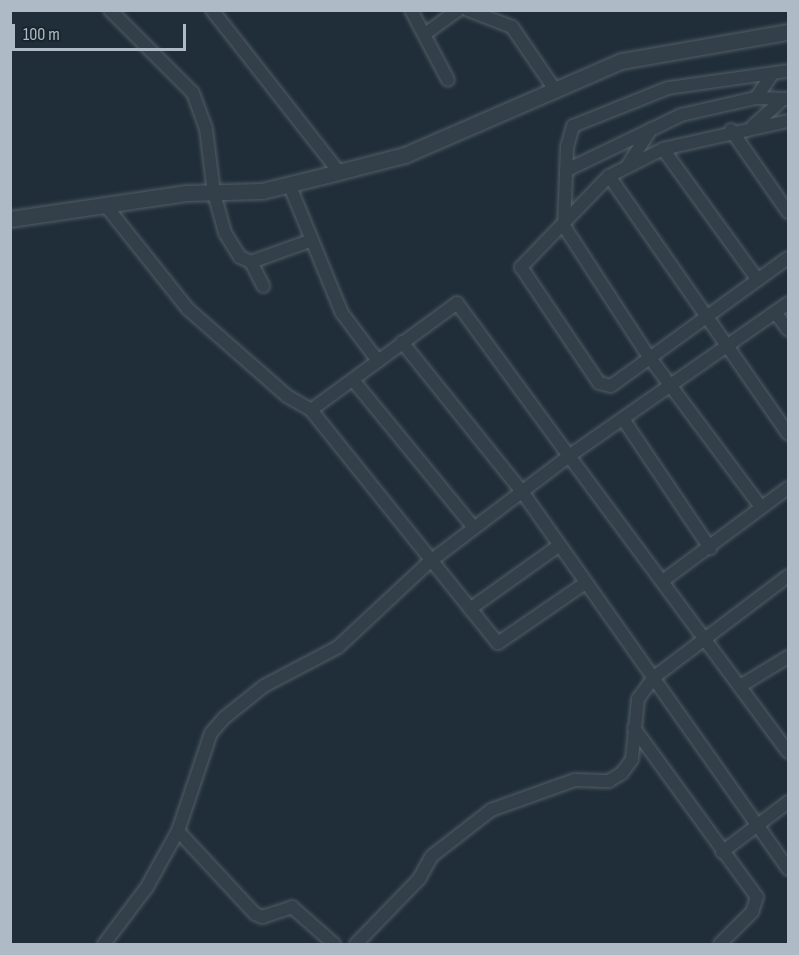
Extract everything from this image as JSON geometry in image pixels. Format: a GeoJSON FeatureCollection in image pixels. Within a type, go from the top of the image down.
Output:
{"type":"FeatureCollection","features":[{"type":"Feature","properties":{"kind":"street"},"geometry":{"type":"LineString","coordinates":[[110,10],[193,93],[206,129],[214,193],[225,233],[240,257],[251,262],[263,286]]}},
{"type":"Feature","properties":{"kind":"street"},"geometry":{"type":"LineString","coordinates":[[212,10],[339,172]]}},
{"type":"Feature","properties":{"kind":"street"},"geometry":{"type":"LineString","coordinates":[[411,10],[448,80]]}},
{"type":"Feature","properties":{"kind":"street"},"geometry":{"type":"LineString","coordinates":[[425,34],[458,10]]}},
{"type":"Feature","properties":{"kind":"street"},"geometry":{"type":"LineString","coordinates":[[468,10],[512,27],[556,91]]}},
{"type":"Feature","properties":{"kind":"street"},"geometry":{"type":"LineString","coordinates":[[10,219],[289,184],[339,172],[405,155],[642,54],[789,32]]}},
{"type":"Feature","properties":{"kind":"street"},"geometry":{"type":"LineString","coordinates":[[761,507],[650,357],[564,226],[573,126],[683,83],[789,71]]}},
{"type":"Feature","properties":{"kind":"street"},"geometry":{"type":"LineString","coordinates":[[756,98],[773,73]]}},
{"type":"Feature","properties":{"kind":"street"},"geometry":{"type":"LineString","coordinates":[[569,169],[652,128],[756,98],[786,99]]}},
{"type":"Feature","properties":{"kind":"street"},"geometry":{"type":"LineString","coordinates":[[752,127],[786,99]]}},
{"type":"Feature","properties":{"kind":"street"},"geometry":{"type":"LineString","coordinates":[[789,121],[731,130],[663,149],[628,166],[609,176],[564,226],[522,261],[525,275],[599,383],[616,384],[650,357],[789,258]]}},
{"type":"Feature","properties":{"kind":"street"},"geometry":{"type":"LineString","coordinates":[[628,166],[652,128]]}},
{"type":"Feature","properties":{"kind":"street"},"geometry":{"type":"LineString","coordinates":[[731,130],[789,212]]}},
{"type":"Feature","properties":{"kind":"street"},"geometry":{"type":"LineString","coordinates":[[663,149],[758,279]]}},
{"type":"Feature","properties":{"kind":"street"},"geometry":{"type":"LineString","coordinates":[[609,176],[726,348],[789,434]]}},
{"type":"Feature","properties":{"kind":"street"},"geometry":{"type":"LineString","coordinates":[[289,184],[347,323],[378,361]]}},
{"type":"Feature","properties":{"kind":"street"},"geometry":{"type":"LineString","coordinates":[[106,206],[188,309],[296,403],[311,410],[370,477],[428,563],[470,609],[491,637],[503,642],[584,584]]}},
{"type":"Feature","properties":{"kind":"street"},"geometry":{"type":"LineString","coordinates":[[251,262],[312,240]]}},
{"type":"Feature","properties":{"kind":"street"},"geometry":{"type":"LineString","coordinates":[[104,945],[147,887],[178,831],[211,734],[224,718],[264,686],[338,646],[428,563],[474,528],[569,456],[789,303]]}},
{"type":"Feature","properties":{"kind":"street"},"geometry":{"type":"LineString","coordinates":[[311,410],[353,381],[402,342],[460,304],[569,456],[664,580],[789,752]]}},
{"type":"Feature","properties":{"kind":"street"},"geometry":{"type":"LineString","coordinates":[[775,312],[789,330]]}},
{"type":"Feature","properties":{"kind":"street"},"geometry":{"type":"LineString","coordinates":[[402,342],[523,492],[557,547],[789,869]]}},
{"type":"Feature","properties":{"kind":"street"},"geometry":{"type":"LineString","coordinates":[[353,381],[474,528]]}},
{"type":"Feature","properties":{"kind":"street"},"geometry":{"type":"LineString","coordinates":[[623,419],[710,548]]}},
{"type":"Feature","properties":{"kind":"street"},"geometry":{"type":"LineString","coordinates":[[664,580],[789,488]]}},
{"type":"Feature","properties":{"kind":"street"},"geometry":{"type":"LineString","coordinates":[[470,609],[557,547]]}},
{"type":"Feature","properties":{"kind":"street"},"geometry":{"type":"LineString","coordinates":[[356,945],[419,879],[432,856],[491,810],[575,780],[609,781],[622,773],[632,759],[638,699],[653,678],[789,576]]}},
{"type":"Feature","properties":{"kind":"street"},"geometry":{"type":"LineString","coordinates":[[742,685],[789,657]]}},
{"type":"Feature","properties":{"kind":"street"},"geometry":{"type":"LineString","coordinates":[[634,728],[758,903],[720,945]]}},
{"type":"Feature","properties":{"kind":"street"},"geometry":{"type":"LineString","coordinates":[[722,852],[789,802]]}},
{"type":"Feature","properties":{"kind":"street"},"geometry":{"type":"LineString","coordinates":[[178,831],[255,914],[262,917],[292,907],[334,945]]}}]}
